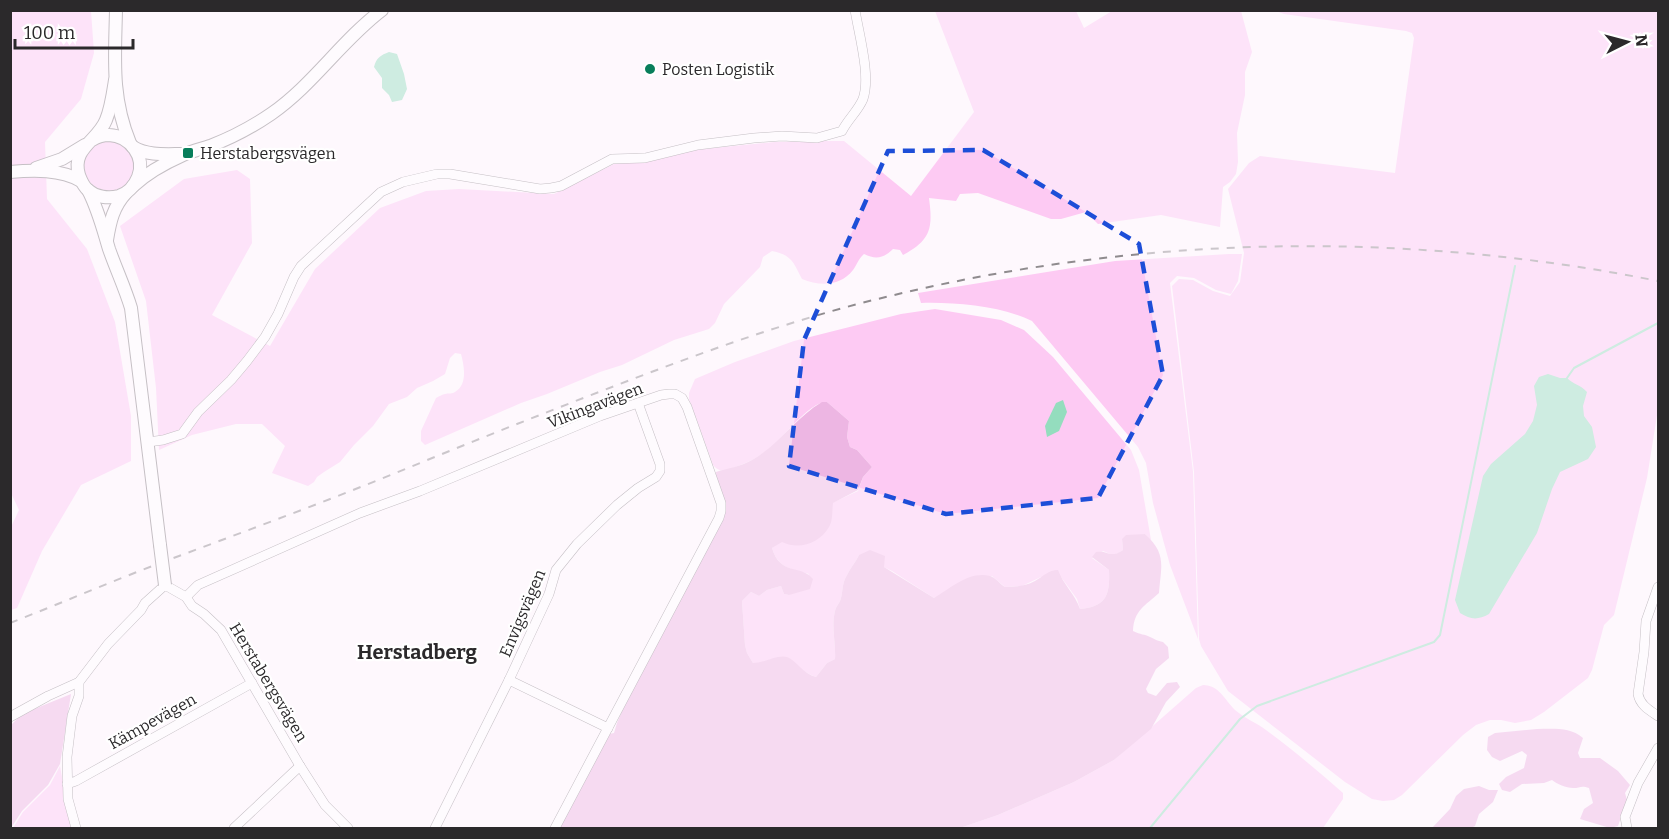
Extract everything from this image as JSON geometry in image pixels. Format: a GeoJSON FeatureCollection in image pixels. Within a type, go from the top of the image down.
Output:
{"type":"FeatureCollection","features":[{"type":"Feature","properties":{"kind":"street"},"geometry":{"type":"LineString","coordinates":[[107,241],[110,220],[115,207],[138,177],[140,164],[119,112],[115,80],[116,10]]}},
{"type":"Feature","properties":{"kind":"street"},"geometry":{"type":"LineString","coordinates":[[17,171],[63,174],[96,195],[113,197],[130,189],[148,173],[184,154],[226,139],[271,115],[299,92],[354,35],[382,10]]}},
{"type":"Feature","properties":{"kind":"street"},"geometry":{"type":"LineString","coordinates":[[148,442],[182,434],[198,412],[231,380],[265,337],[294,277],[302,266],[374,198],[389,187],[425,177],[450,174],[540,189],[551,188],[572,181],[604,161],[612,159],[645,158],[698,145],[754,138],[782,136],[817,138],[842,131],[847,120],[857,110],[863,99],[866,86],[862,44],[855,10]]}},
{"type":"Feature","properties":{"kind":"street"},"geometry":{"type":"LineString","coordinates":[[10,717],[79,682],[108,644],[145,603],[165,585],[131,308],[98,211],[78,171],[77,164],[81,151],[99,132],[107,118],[115,80]]}},
{"type":"Feature","properties":{"kind":"street"},"geometry":{"type":"LineString","coordinates":[[17,171],[62,159],[89,142],[108,135],[120,136],[141,151],[184,154]]}},
{"type":"Feature","properties":{"kind":"street","name":"Vikingavägen"},"geometry":{"type":"LineString","coordinates":[[186,597],[198,585],[360,513],[600,416],[675,394],[686,403],[721,511],[555,828]]}},
{"type":"Feature","properties":{"kind":"street","name":"Envigsvägen"},"geometry":{"type":"LineString","coordinates":[[435,828],[509,680],[549,594],[556,570],[563,559],[617,506],[638,488],[656,477],[660,471],[660,464],[638,403]]}},
{"type":"Feature","properties":{"kind":"street","name":"Herstabergsvägen"},"geometry":{"type":"LineString","coordinates":[[165,585],[186,597],[192,606],[221,630],[325,805],[348,828]]}},
{"type":"Feature","properties":{"kind":"street"},"geometry":{"type":"LineString","coordinates":[[1659,587],[1646,621],[1638,694],[1639,700],[1659,716]]}},
{"type":"Feature","properties":{"kind":"street"},"geometry":{"type":"LineString","coordinates":[[509,680],[608,728]]}},
{"type":"Feature","properties":{"kind":"street"},"geometry":{"type":"LineString","coordinates":[[76,828],[68,799],[67,757],[72,716],[79,696],[79,682]]}},
{"type":"Feature","properties":{"kind":"street","name":"Kämpevägen"},"geometry":{"type":"LineString","coordinates":[[67,784],[252,683]]}},
{"type":"Feature","properties":{"kind":"street"},"geometry":{"type":"LineString","coordinates":[[1627,828],[1625,817],[1638,783],[1659,748]]}},
{"type":"Feature","properties":{"kind":"street"},"geometry":{"type":"LineString","coordinates":[[234,828],[300,766]]}},
{"type":"Feature","properties":{"kind":"highlighted area"},"geometry":{"type":"Polygon","coordinates":[[[983,150],[1139,244],[1163,375],[1098,498],[946,514],[789,466],[804,340],[888,151],[983,150]]]}},
{"type":"Feature","properties":{"kind":"shaded area"},"geometry":{"type":"Polygon","coordinates":[[[11,11],[91,11],[94,53],[81,99],[45,142],[47,199],[87,249],[115,322],[131,416],[131,461],[81,485],[42,551],[17,608],[11,610],[11,527],[19,510],[11,493],[11,11]]]}},
{"type":"Feature","properties":{"kind":"shaded area"},"geometry":{"type":"Polygon","coordinates":[[[935,11],[1076,11],[1084,28],[1112,11],[1241,11],[1252,52],[1245,72],[1245,95],[1237,133],[1236,174],[1223,187],[1220,227],[1161,215],[1098,224],[1086,212],[1061,219],[1051,219],[978,193],[960,194],[956,201],[929,198],[931,217],[928,232],[919,244],[903,255],[900,250],[893,249],[880,257],[864,254],[848,276],[836,282],[822,284],[802,279],[788,257],[772,251],[763,257],[760,267],[724,304],[715,323],[709,329],[674,340],[622,365],[521,403],[425,445],[421,441],[421,431],[436,398],[454,393],[462,385],[464,369],[461,354],[455,353],[450,358],[445,374],[417,388],[407,397],[389,404],[373,426],[340,462],[308,486],[272,473],[285,446],[262,424],[236,424],[192,435],[159,450],[156,388],[146,301],[120,226],[184,179],[237,170],[250,179],[252,243],[212,315],[270,346],[315,269],[380,208],[426,191],[459,189],[554,194],[616,163],[673,152],[775,142],[844,141],[911,196],[974,112],[935,11]]]}},
{"type":"Feature","properties":{"kind":"shaded area"},"geometry":{"type":"Polygon","coordinates":[[[1276,11],[1658,11],[1658,409],[1647,478],[1614,615],[1604,625],[1588,678],[1531,720],[1515,723],[1490,720],[1476,725],[1394,800],[1372,799],[1345,782],[1228,691],[1199,639],[1194,472],[1172,286],[1179,279],[1193,280],[1213,291],[1230,296],[1240,282],[1244,253],[1228,189],[1249,163],[1260,156],[1395,173],[1414,38],[1412,33],[1406,31],[1276,11]]]}},
{"type":"Feature","properties":{"kind":"shaded area"},"geometry":{"type":"Polygon","coordinates":[[[389,52],[397,54],[407,89],[402,100],[392,102],[382,88],[382,78],[374,67],[379,57],[389,52]]]}},
{"type":"Feature","properties":{"kind":"shaded area"},"geometry":{"type":"Polygon","coordinates":[[[109,141],[118,143],[129,152],[134,166],[132,175],[123,186],[109,191],[100,189],[89,180],[84,166],[86,157],[95,146],[109,141]]]}},
{"type":"Feature","properties":{"kind":"shaded area"},"geometry":{"type":"Polygon","coordinates":[[[1242,254],[1238,281],[1231,294],[1216,290],[1194,278],[1177,276],[1170,283],[1193,472],[1198,639],[1170,565],[1153,503],[1146,463],[1138,447],[1032,321],[978,306],[921,303],[918,293],[1115,261],[1242,254]]]}},
{"type":"Feature","properties":{"kind":"shaded area"},"geometry":{"type":"Polygon","coordinates":[[[935,309],[1001,320],[1024,330],[1053,357],[1131,450],[1139,470],[1151,540],[1145,534],[1122,539],[1123,550],[1120,552],[1113,554],[1103,551],[1092,558],[1109,570],[1109,586],[1101,602],[1089,608],[1080,609],[1077,599],[1061,577],[1041,577],[1022,586],[1005,587],[992,576],[934,598],[892,571],[859,555],[845,578],[835,611],[833,623],[835,659],[827,663],[816,677],[793,667],[753,663],[745,645],[742,601],[751,592],[759,596],[767,590],[781,586],[784,594],[789,595],[809,574],[782,564],[772,548],[832,503],[858,491],[863,477],[872,467],[857,450],[850,447],[847,437],[849,421],[827,402],[820,403],[805,413],[776,443],[759,456],[731,469],[718,470],[713,465],[689,399],[695,379],[794,341],[901,314],[935,309]]]}},
{"type":"Feature","properties":{"kind":"shaded area"},"geometry":{"type":"Polygon","coordinates":[[[1548,374],[1567,378],[1587,392],[1583,406],[1584,416],[1592,427],[1596,447],[1588,459],[1560,472],[1537,533],[1489,614],[1471,618],[1460,613],[1455,600],[1483,476],[1491,464],[1525,434],[1533,421],[1537,405],[1534,386],[1539,377],[1548,374]]]}},
{"type":"Feature","properties":{"kind":"shaded area"},"geometry":{"type":"Polygon","coordinates":[[[1063,400],[1067,412],[1059,431],[1047,437],[1045,426],[1056,403],[1063,400]]]}},
{"type":"Feature","properties":{"kind":"shaded area"},"geometry":{"type":"Polygon","coordinates":[[[822,402],[827,402],[849,421],[847,437],[850,447],[857,450],[872,467],[863,477],[858,490],[833,503],[830,525],[820,538],[802,545],[782,542],[772,548],[780,563],[803,572],[813,579],[810,589],[789,595],[784,594],[781,586],[767,590],[759,596],[751,592],[742,601],[745,645],[753,663],[787,657],[807,673],[816,677],[827,663],[835,659],[834,617],[844,581],[859,555],[870,550],[885,556],[884,567],[934,598],[960,581],[975,576],[990,576],[1005,587],[1013,587],[1031,583],[1049,572],[1058,570],[1080,609],[1089,608],[1101,602],[1109,586],[1109,570],[1092,557],[1096,552],[1119,553],[1123,550],[1122,539],[1126,535],[1145,534],[1160,554],[1159,593],[1138,613],[1133,631],[1163,642],[1168,647],[1169,658],[1156,669],[1146,689],[1148,693],[1156,696],[1167,683],[1177,682],[1180,687],[1166,702],[1151,729],[1114,760],[1074,782],[998,815],[960,828],[557,828],[609,734],[614,733],[625,704],[719,527],[716,472],[743,464],[762,454],[804,415],[822,402]]]}},
{"type":"Feature","properties":{"kind":"shaded area"},"geometry":{"type":"Polygon","coordinates":[[[1203,685],[1218,690],[1242,716],[1262,727],[1343,793],[1343,799],[1323,828],[960,828],[998,815],[1074,782],[1114,760],[1196,688],[1203,685]]]}},
{"type":"Feature","properties":{"kind":"shaded area"},"geometry":{"type":"Polygon","coordinates":[[[71,694],[60,764],[48,785],[22,811],[11,828],[11,725],[22,714],[71,694]]]}},
{"type":"Feature","properties":{"kind":"shaded area"},"geometry":{"type":"Polygon","coordinates":[[[1562,729],[1578,734],[1583,738],[1578,753],[1580,758],[1600,758],[1618,771],[1630,785],[1625,793],[1627,800],[1618,826],[1610,828],[1580,819],[1584,809],[1593,803],[1589,788],[1586,787],[1567,787],[1552,780],[1544,783],[1522,784],[1510,792],[1502,790],[1499,784],[1506,777],[1524,768],[1527,755],[1522,751],[1500,761],[1492,757],[1487,750],[1488,737],[1495,733],[1562,729]]]}},
{"type":"Feature","properties":{"kind":"shaded area"},"geometry":{"type":"Polygon","coordinates":[[[60,766],[71,828],[13,828],[23,812],[50,785],[60,766]]]}},
{"type":"Feature","properties":{"kind":"shaded area"},"geometry":{"type":"Polygon","coordinates":[[[1479,786],[1489,790],[1498,790],[1493,802],[1479,814],[1475,826],[1471,828],[1432,828],[1450,809],[1456,796],[1464,789],[1479,786]]]}},
{"type":"Feature","properties":{"kind":"waterway"},"geometry":{"type":"LineString","coordinates":[[1150,828],[1240,719],[1257,706],[1434,642],[1440,635],[1515,266]]}},
{"type":"Feature","properties":{"kind":"waterway"},"geometry":{"type":"LineString","coordinates":[[1567,378],[1574,368],[1658,323]]}},
{"type":"Feature","properties":{"kind":"railway"},"geometry":{"type":"LineString","coordinates":[[10,623],[581,399],[710,351],[781,326],[853,305],[985,276],[1081,261],[1177,251],[1273,246],[1370,247],[1466,253],[1562,264],[1658,281]]}},
{"type":"Feature","properties":{"kind":"place","name":"Posten Logistik"},"geometry":{"type":"Point","coordinates":[650,69]}},
{"type":"Feature","properties":{"kind":"place","name":"Herstabergsvägen"},"geometry":{"type":"Point","coordinates":[188,153]}},
{"type":"Feature","properties":{"kind":"district","name":"Herstadberg"},"geometry":{"type":"Point","coordinates":[417,652]}}]}
